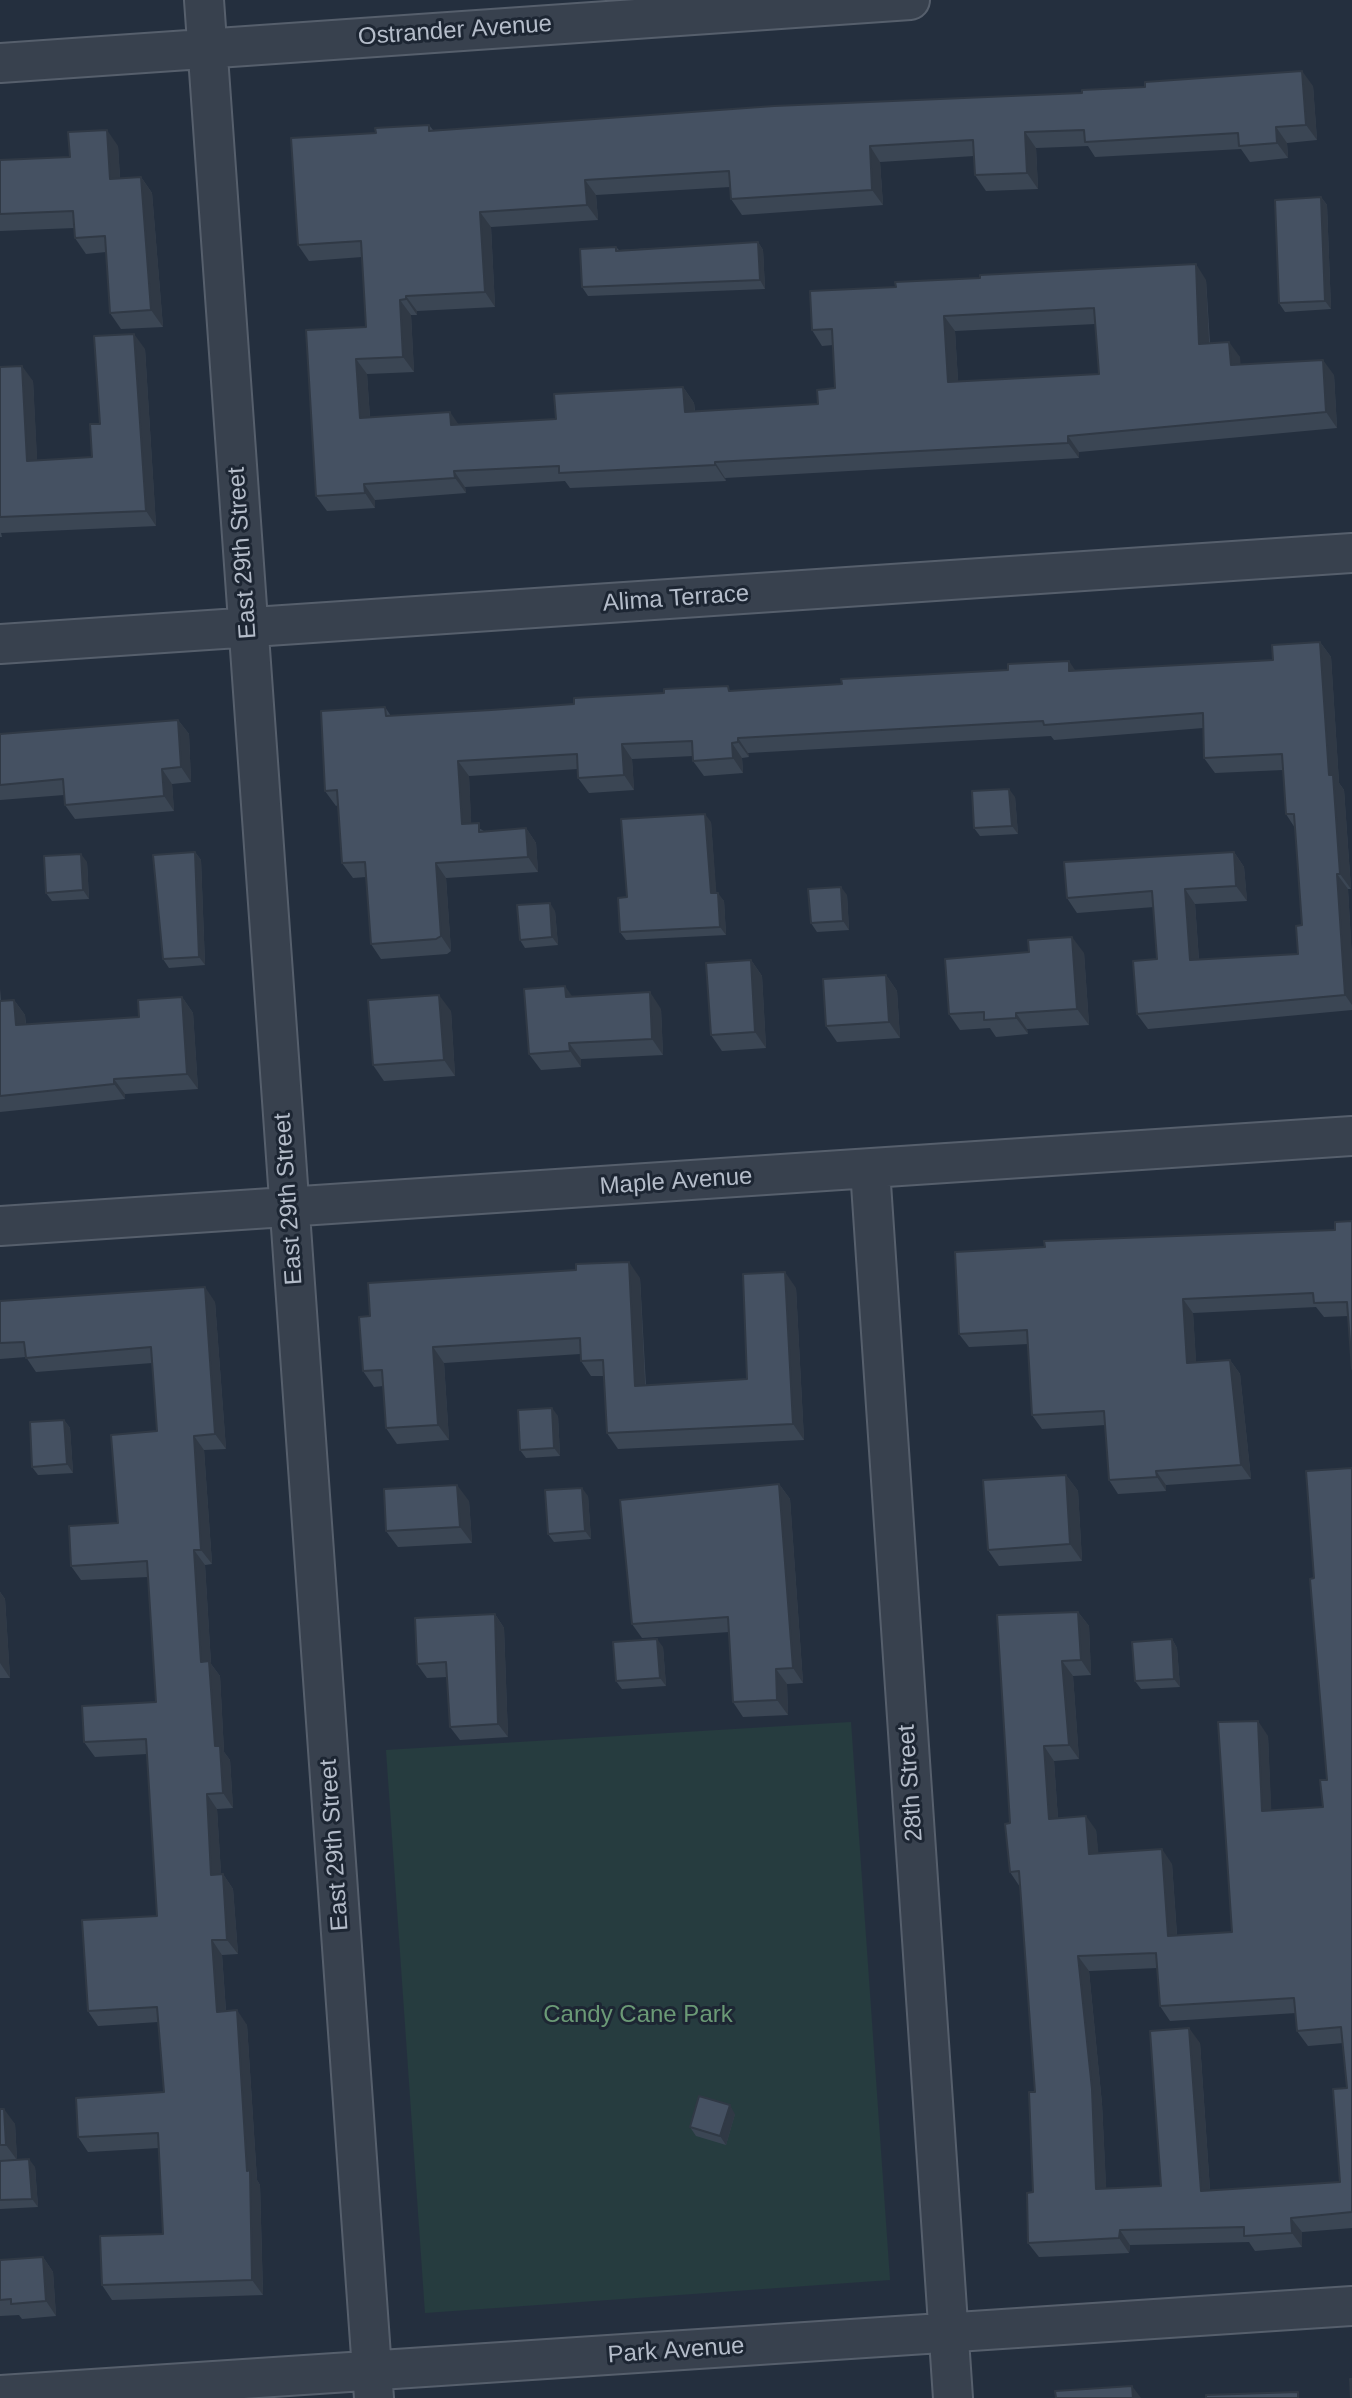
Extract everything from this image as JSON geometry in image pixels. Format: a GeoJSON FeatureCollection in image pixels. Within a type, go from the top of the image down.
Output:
{"type":"FeatureCollection","features":[{"type":"Feature","properties":{"kind":"street","name":"East 29th Street"},"geometry":{"type":"LineString","coordinates":[[204,0],[373,2385]]}},
{"type":"Feature","properties":{"kind":"street","name":"Ostrander Avenue"},"geometry":{"type":"LineString","coordinates":[[0,63],[910,0]]}},
{"type":"Feature","properties":{"kind":"street","name":"Alima Terrace"},"geometry":{"type":"LineString","coordinates":[[0,644],[1352,553]]}},
{"type":"Feature","properties":{"kind":"street","name":"Maple Avenue"},"geometry":{"type":"LineString","coordinates":[[0,1226],[1352,1136]]}},
{"type":"Feature","properties":{"kind":"street","name":"28th Street"},"geometry":{"type":"LineString","coordinates":[[870,1169],[953,2398]]}},
{"type":"Feature","properties":{"kind":"street","name":"Park Avenue"},"geometry":{"type":"LineString","coordinates":[[0,2395],[373,2385],[949,2333],[1352,2306]]}},
{"type":"Feature","properties":{"kind":"green space","name":"Candy Cane Park"},"geometry":{"type":"Polygon","coordinates":[[[851,1722],[890,2280],[425,2313],[386,1750],[851,1722]]]}},
{"type":"Feature","properties":{"kind":"building"},"geometry":{"type":"Polygon","coordinates":[[[1302,71],[1306,125],[1276,127],[1277,143],[1239,146],[1238,133],[1085,142],[1084,130],[1025,132],[1027,173],[975,175],[973,140],[870,146],[872,190],[731,199],[729,171],[585,180],[587,205],[480,212],[485,292],[406,296],[406,299],[400,300],[403,357],[356,359],[360,418],[450,412],[451,425],[556,419],[554,394],[683,387],[685,412],[818,404],[817,390],[835,388],[832,329],[812,330],[810,291],[896,287],[895,282],[980,278],[980,275],[1196,264],[1199,344],[1229,342],[1231,365],[1323,360],[1326,412],[1068,436],[1068,443],[559,473],[559,466],[454,471],[455,478],[364,484],[365,493],[316,496],[306,330],[366,327],[361,241],[298,245],[291,138],[376,133],[375,128],[429,125],[429,131],[774,106],[1082,93],[1082,90],[1145,87],[1145,82],[1302,71]],[[1094,308],[944,316],[948,382],[1099,374],[1094,308]]]}},
{"type":"Feature","properties":{"kind":"building"},"geometry":{"type":"Polygon","coordinates":[[[107,130],[110,179],[141,177],[151,310],[110,313],[105,236],[75,238],[73,211],[0,214],[0,160],[70,157],[68,132],[107,130]]]}},
{"type":"Feature","properties":{"kind":"building"},"geometry":{"type":"Polygon","coordinates":[[[1321,197],[1325,301],[1279,303],[1275,200],[1321,197]]]}},
{"type":"Feature","properties":{"kind":"building"},"geometry":{"type":"Polygon","coordinates":[[[758,242],[760,280],[582,287],[580,249],[616,247],[616,251],[758,242]]]}},
{"type":"Feature","properties":{"kind":"building"},"geometry":{"type":"Polygon","coordinates":[[[134,334],[146,511],[0,517],[0,367],[22,366],[27,461],[92,457],[90,424],[100,424],[94,336],[134,334]]]}},
{"type":"Feature","properties":{"kind":"building"},"geometry":{"type":"Polygon","coordinates":[[[1320,642],[1329,775],[1333,775],[1345,995],[1137,1014],[1133,961],[1157,959],[1152,891],[1067,898],[1064,862],[1234,852],[1236,886],[1185,889],[1190,960],[1298,954],[1296,926],[1302,925],[1294,814],[1286,814],[1282,754],[1204,758],[1203,713],[1044,725],[1043,721],[738,738],[738,742],[732,743],[733,758],[693,761],[692,741],[622,744],[624,775],[578,778],[577,754],[458,761],[462,824],[479,823],[479,832],[526,828],[528,857],[436,863],[441,936],[436,939],[371,944],[365,862],[342,863],[337,790],[325,791],[321,711],[385,707],[386,716],[491,710],[574,704],[574,698],[664,693],[664,689],[728,686],[729,691],[842,684],[841,679],[1008,670],[1008,664],[1069,661],[1069,671],[1273,660],[1272,645],[1320,642]]]}},
{"type":"Feature","properties":{"kind":"building"},"geometry":{"type":"Polygon","coordinates":[[[178,720],[181,767],[162,769],[164,796],[65,805],[63,779],[0,785],[0,734],[178,720]]]}},
{"type":"Feature","properties":{"kind":"building"},"geometry":{"type":"Polygon","coordinates":[[[1009,789],[1012,826],[974,828],[972,791],[1009,789]]]}},
{"type":"Feature","properties":{"kind":"building"},"geometry":{"type":"Polygon","coordinates":[[[705,814],[711,893],[718,893],[720,927],[620,932],[618,898],[627,897],[621,819],[705,814]]]}},
{"type":"Feature","properties":{"kind":"building"},"geometry":{"type":"Polygon","coordinates":[[[195,852],[199,957],[163,959],[153,855],[195,852]]]}},
{"type":"Feature","properties":{"kind":"building"},"geometry":{"type":"Polygon","coordinates":[[[81,854],[83,890],[46,893],[44,856],[81,854]]]}},
{"type":"Feature","properties":{"kind":"building"},"geometry":{"type":"Polygon","coordinates":[[[841,887],[843,921],[811,923],[808,889],[841,887]]]}},
{"type":"Feature","properties":{"kind":"building"},"geometry":{"type":"Polygon","coordinates":[[[550,903],[552,937],[520,940],[517,905],[550,903]]]}},
{"type":"Feature","properties":{"kind":"building"},"geometry":{"type":"Polygon","coordinates":[[[1072,937],[1077,1009],[1016,1013],[1016,1018],[984,1020],[984,1012],[949,1014],[945,959],[1029,952],[1028,940],[1072,937]]]}},
{"type":"Feature","properties":{"kind":"building"},"geometry":{"type":"Polygon","coordinates":[[[751,960],[755,1032],[711,1035],[706,963],[751,960]]]}},
{"type":"Feature","properties":{"kind":"building"},"geometry":{"type":"Polygon","coordinates":[[[886,975],[889,1022],[826,1026],[823,979],[886,975]]]}},
{"type":"Feature","properties":{"kind":"building"},"geometry":{"type":"Polygon","coordinates":[[[565,986],[566,997],[650,992],[652,1039],[569,1043],[570,1051],[529,1054],[524,989],[565,986]]]}},
{"type":"Feature","properties":{"kind":"building"},"geometry":{"type":"Polygon","coordinates":[[[439,995],[444,1060],[373,1065],[368,1000],[439,995]]]}},
{"type":"Feature","properties":{"kind":"building"},"geometry":{"type":"Polygon","coordinates":[[[182,997],[187,1074],[114,1079],[114,1084],[0,1096],[0,1001],[14,1000],[16,1025],[139,1017],[138,1000],[182,997]]]}},
{"type":"Feature","properties":{"kind":"building"},"geometry":{"type":"Polygon","coordinates":[[[1352,1221],[1352,1369],[1347,1302],[1314,1303],[1313,1293],[1183,1299],[1187,1363],[1230,1360],[1241,1465],[1156,1471],[1157,1477],[1109,1480],[1104,1411],[1032,1415],[1027,1330],[959,1334],[955,1252],[1045,1247],[1044,1241],[1335,1230],[1335,1222],[1352,1221]]]}},
{"type":"Feature","properties":{"kind":"building"},"geometry":{"type":"Polygon","coordinates":[[[629,1262],[635,1386],[747,1379],[743,1274],[785,1272],[793,1424],[607,1433],[603,1360],[581,1361],[580,1338],[433,1347],[438,1425],[386,1428],[382,1370],[363,1371],[359,1317],[370,1316],[368,1283],[576,1270],[576,1264],[629,1262]]]}},
{"type":"Feature","properties":{"kind":"building"},"geometry":{"type":"Polygon","coordinates":[[[205,1287],[215,1434],[194,1436],[201,1550],[194,1550],[201,1662],[209,1661],[215,1746],[220,1746],[223,1793],[207,1794],[211,1875],[223,1874],[227,1940],[212,1940],[217,2012],[237,2010],[247,2171],[250,2170],[252,2280],[102,2285],[100,2236],[163,2234],[158,2133],[78,2137],[76,2098],[164,2092],[157,2007],[88,2011],[82,1920],[157,1916],[146,1739],[84,1742],[82,1706],[156,1702],[147,1561],[71,1566],[69,1526],[118,1523],[111,1435],[157,1431],[151,1347],[26,1358],[24,1342],[0,1343],[0,1301],[205,1287]]]}},
{"type":"Feature","properties":{"kind":"building"},"geometry":{"type":"Polygon","coordinates":[[[552,1408],[554,1448],[520,1450],[518,1410],[552,1408]]]}},
{"type":"Feature","properties":{"kind":"building"},"geometry":{"type":"Polygon","coordinates":[[[64,1420],[67,1464],[32,1467],[30,1422],[64,1420]]]}},
{"type":"Feature","properties":{"kind":"building"},"geometry":{"type":"Polygon","coordinates":[[[1352,1468],[1352,2212],[1291,2218],[1292,2233],[1244,2236],[1244,2227],[1120,2230],[1119,2238],[1028,2243],[1027,2193],[1033,2192],[1029,2092],[1035,2092],[1019,1871],[1010,1872],[1005,1824],[1010,1823],[997,1615],[1078,1612],[1081,1660],[1062,1661],[1069,1745],[1044,1746],[1049,1819],[1086,1816],[1089,1854],[1162,1849],[1168,1936],[1232,1932],[1218,1722],[1258,1721],[1262,1811],[1323,1807],[1320,1780],[1327,1780],[1310,1579],[1314,1578],[1306,1471],[1352,1468]],[[1156,1953],[1078,1956],[1092,2089],[1096,2189],[1161,2186],[1150,2031],[1189,2028],[1201,2191],[1340,2182],[1333,2089],[1347,2088],[1341,2027],[1297,2031],[1294,1998],[1160,2006],[1156,1953]]]}},
{"type":"Feature","properties":{"kind":"building"},"geometry":{"type":"Polygon","coordinates":[[[1066,1475],[1070,1544],[988,1550],[983,1480],[1066,1475]]]}},
{"type":"Feature","properties":{"kind":"building"},"geometry":{"type":"Polygon","coordinates":[[[779,1484],[793,1668],[776,1669],[777,1700],[733,1702],[728,1617],[632,1624],[620,1500],[779,1484]]]}},
{"type":"Feature","properties":{"kind":"building"},"geometry":{"type":"Polygon","coordinates":[[[457,1485],[460,1527],[386,1531],[384,1489],[457,1485]]]}},
{"type":"Feature","properties":{"kind":"building"},"geometry":{"type":"Polygon","coordinates":[[[582,1488],[585,1531],[548,1534],[545,1490],[582,1488]]]}},
{"type":"Feature","properties":{"kind":"building"},"geometry":{"type":"Polygon","coordinates":[[[495,1614],[498,1724],[450,1727],[446,1662],[417,1664],[415,1618],[495,1614]]]}},
{"type":"Feature","properties":{"kind":"building"},"geometry":{"type":"Polygon","coordinates":[[[657,1639],[660,1678],[616,1681],[613,1642],[657,1639]]]}},
{"type":"Feature","properties":{"kind":"building"},"geometry":{"type":"Polygon","coordinates":[[[1172,1639],[1174,1679],[1135,1681],[1132,1642],[1172,1639]]]}},
{"type":"Feature","properties":{"kind":"building"},"geometry":{"type":"Polygon","coordinates":[[[699,2096],[730,2105],[720,2136],[690,2127],[699,2096]]]}},
{"type":"Feature","properties":{"kind":"building"},"geometry":{"type":"Polygon","coordinates":[[[0,2109],[4,2109],[6,2145],[0,2145],[0,2109]]]}},
{"type":"Feature","properties":{"kind":"building"},"geometry":{"type":"Polygon","coordinates":[[[29,2159],[32,2199],[0,2200],[0,2161],[29,2159]]]}},
{"type":"Feature","properties":{"kind":"building"},"geometry":{"type":"Polygon","coordinates":[[[43,2257],[46,2301],[11,2304],[11,2299],[0,2300],[0,2260],[43,2257]]]}},
{"type":"Feature","properties":{"kind":"building"},"geometry":{"type":"Polygon","coordinates":[[[1132,2386],[1133,2398],[1056,2398],[1055,2391],[1132,2386]]]}},
{"type":"Feature","properties":{"kind":"building"},"geometry":{"type":"Polygon","coordinates":[[[1298,2392],[1298,2398],[1206,2398],[1206,2395],[1298,2392]]]}}]}
